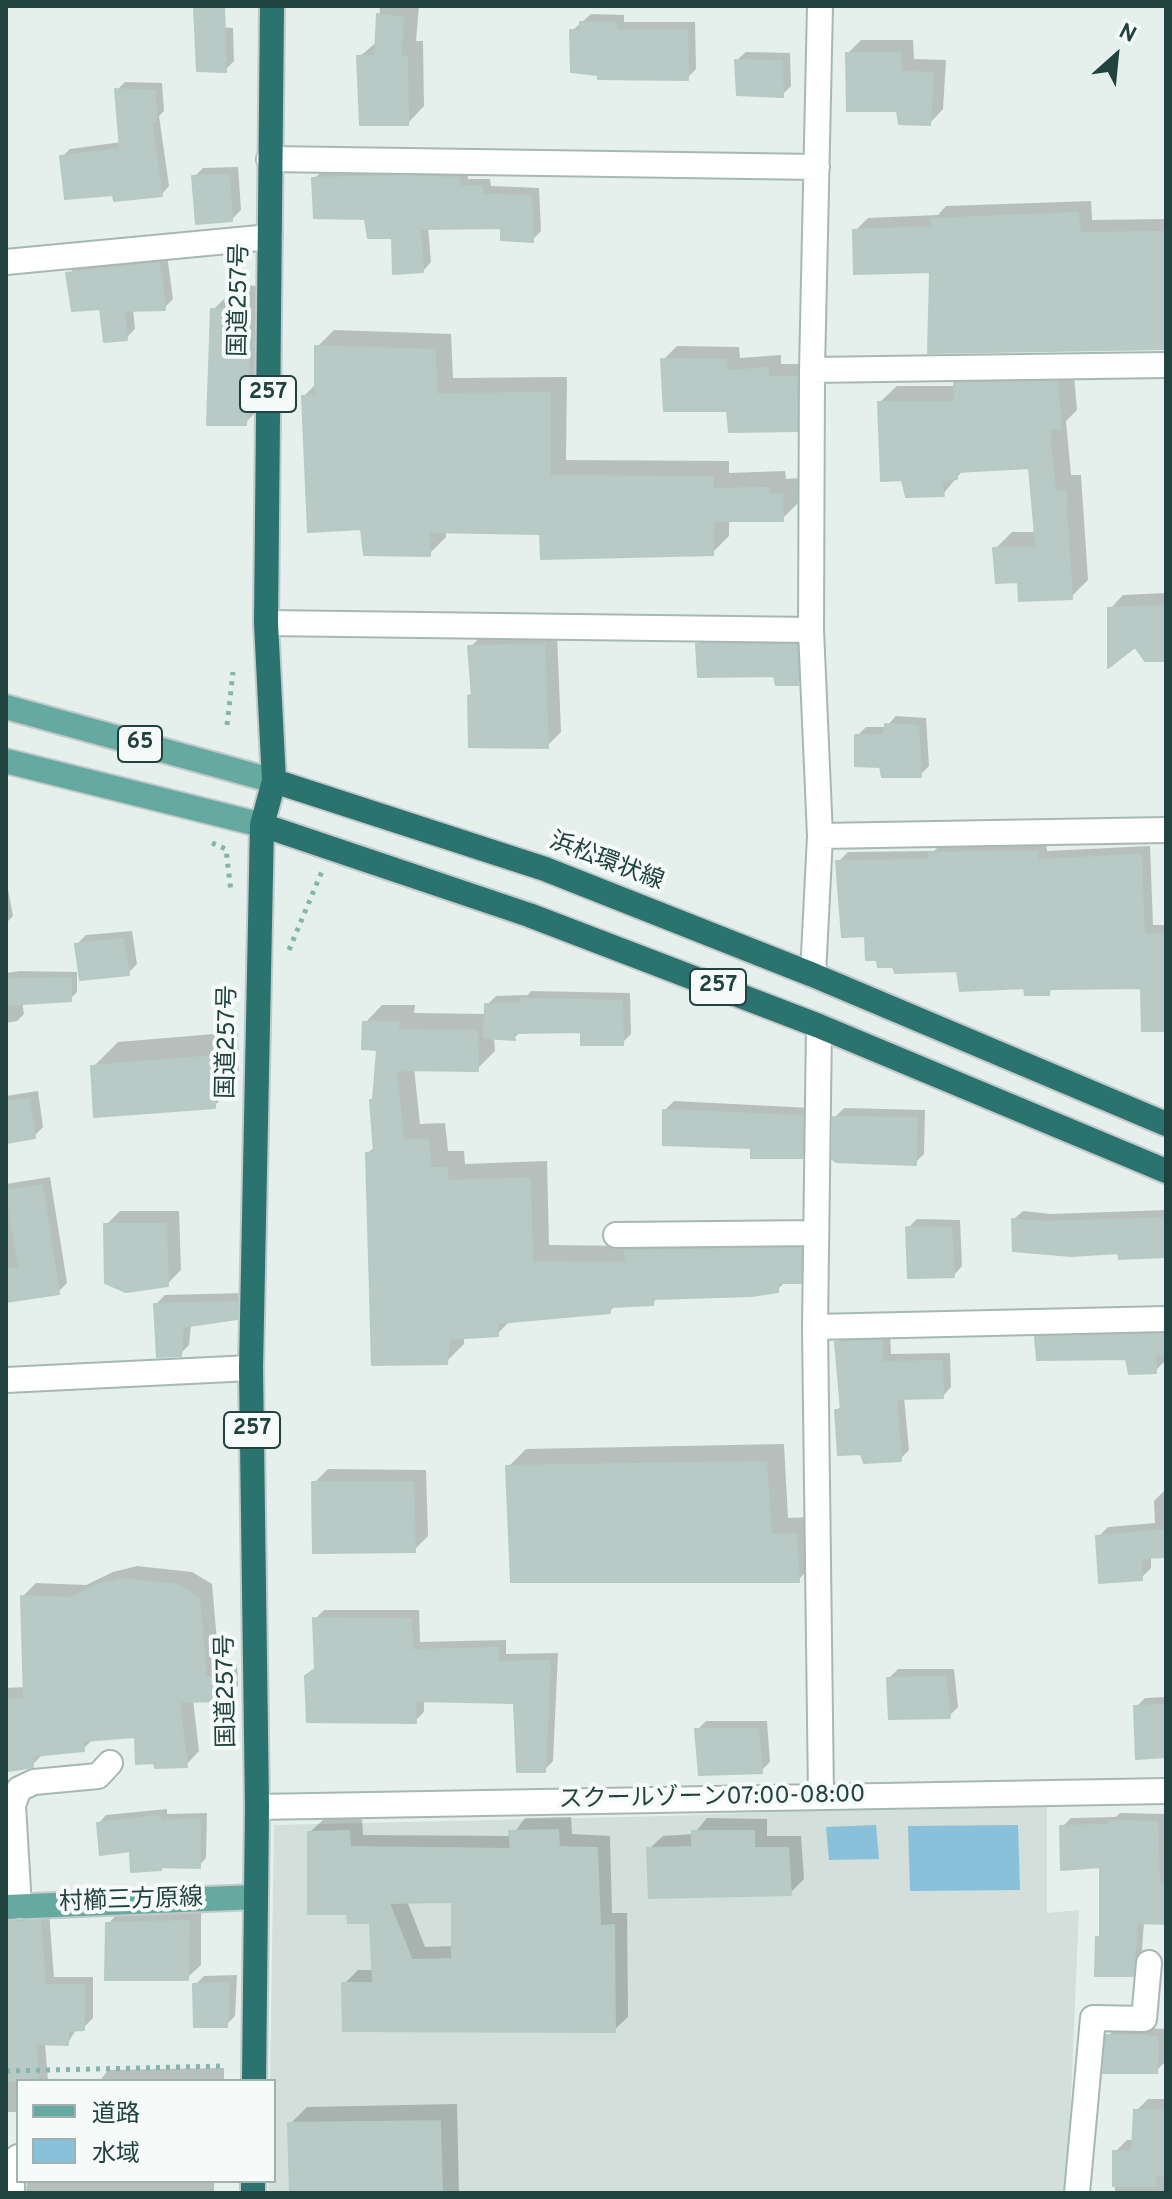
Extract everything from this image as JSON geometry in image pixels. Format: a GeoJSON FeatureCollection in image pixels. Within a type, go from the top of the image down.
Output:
{"type":"FeatureCollection","features":[{"type":"Feature","properties":{"kind":"highway","name":"国道257号"},"geometry":{"type":"LineString","coordinates":[[254,2079],[257,1807],[251,1368],[262,825],[274,781],[266,623],[272,6]]}},
{"type":"Feature","properties":{"kind":"highway","name":"浜松環状線"},"geometry":{"type":"LineString","coordinates":[[274,781],[545,869],[813,975],[1166,1124]]}},
{"type":"Feature","properties":{"kind":"highway","name":"257"},"geometry":{"type":"LineString","coordinates":[[262,825],[529,915],[819,1026],[1166,1171]]}},
{"type":"Feature","properties":{"kind":"main road","name":"浜松環状線"},"geometry":{"type":"LineString","coordinates":[[6,707],[274,781]]}},
{"type":"Feature","properties":{"kind":"main road","name":"65"},"geometry":{"type":"LineString","coordinates":[[6,761],[262,825]]}},
{"type":"Feature","properties":{"kind":"main road","name":"村櫛三方原線"},"geometry":{"type":"LineString","coordinates":[[13,1907],[256,1897]]}},
{"type":"Feature","properties":{"kind":"street"},"geometry":{"type":"LineString","coordinates":[[813,975],[820,836],[811,630],[812,370],[820,6]]}},
{"type":"Feature","properties":{"kind":"street"},"geometry":{"type":"LineString","coordinates":[[269,159],[817,167]]}},
{"type":"Feature","properties":{"kind":"street"},"geometry":{"type":"LineString","coordinates":[[6,262],[270,237]]}},
{"type":"Feature","properties":{"kind":"street"},"geometry":{"type":"LineString","coordinates":[[812,370],[1166,365]]}},
{"type":"Feature","properties":{"kind":"street"},"geometry":{"type":"LineString","coordinates":[[266,623],[811,630]]}},
{"type":"Feature","properties":{"kind":"street"},"geometry":{"type":"LineString","coordinates":[[820,836],[1166,830]]}},
{"type":"Feature","properties":{"kind":"street"},"geometry":{"type":"LineString","coordinates":[[819,1026],[815,1327],[821,1797]]}},
{"type":"Feature","properties":{"kind":"street"},"geometry":{"type":"LineString","coordinates":[[616,1235],[815,1233]]}},
{"type":"Feature","properties":{"kind":"street"},"geometry":{"type":"LineString","coordinates":[[815,1327],[1166,1319]]}},
{"type":"Feature","properties":{"kind":"street"},"geometry":{"type":"LineString","coordinates":[[6,1380],[251,1368]]}},
{"type":"Feature","properties":{"kind":"street"},"geometry":{"type":"LineString","coordinates":[[13,1907],[13,1805],[19,1789],[34,1782],[98,1776],[110,1763]]}},
{"type":"Feature","properties":{"kind":"street","name":"スクールゾーン07:00-08:00"},"geometry":{"type":"LineString","coordinates":[[257,1807],[1166,1791]]}},
{"type":"Feature","properties":{"kind":"street"},"geometry":{"type":"LineString","coordinates":[[1077,2193],[1093,2018],[1144,2019],[1149,1963]]}},
{"type":"Feature","properties":{"kind":"street"},"geometry":{"type":"LineString","coordinates":[[12,2188],[11,2164],[16,2159]]}},
{"type":"Feature","properties":{"kind":"path"},"geometry":{"type":"LineString","coordinates":[[227,725],[233,672]]}},
{"type":"Feature","properties":{"kind":"path"},"geometry":{"type":"LineString","coordinates":[[226,849],[231,895]]}},
{"type":"Feature","properties":{"kind":"path"},"geometry":{"type":"LineString","coordinates":[[287,954],[323,868]]}},
{"type":"Feature","properties":{"kind":"path"},"geometry":{"type":"LineString","coordinates":[[6,2071],[224,2066]]}},
{"type":"Feature","properties":{"kind":"shaded area"},"geometry":{"type":"Polygon","coordinates":[[[1047,1801],[1047,1913],[1079,1910],[1067,2193],[268,2193],[269,2183],[276,2183],[276,2079],[270,2079],[274,1825],[669,1816],[1047,1801]]]}},
{"type":"Feature","properties":{"kind":"water"},"geometry":{"type":"Polygon","coordinates":[[[876,1825],[879,1859],[829,1860],[826,1827],[876,1825]]]}},
{"type":"Feature","properties":{"kind":"water"},"geometry":{"type":"Polygon","coordinates":[[[1018,1825],[1020,1890],[910,1891],[908,1826],[1018,1825]]]}},
{"type":"Feature","properties":{"kind":"building"},"geometry":{"type":"Polygon","coordinates":[[[194,6],[224,6],[226,72],[197,71],[194,6]]]}},
{"type":"Feature","properties":{"kind":"building"},"geometry":{"type":"Polygon","coordinates":[[[377,14],[403,18],[400,57],[407,57],[408,125],[360,125],[357,56],[375,56],[377,14]]]}},
{"type":"Feature","properties":{"kind":"building"},"geometry":{"type":"Polygon","coordinates":[[[580,22],[616,23],[616,30],[687,30],[688,80],[598,79],[598,75],[571,72],[570,30],[580,31],[580,22]]]}},
{"type":"Feature","properties":{"kind":"building"},"geometry":{"type":"Polygon","coordinates":[[[846,53],[900,53],[901,72],[933,73],[930,125],[899,124],[897,111],[847,111],[846,53]]]}},
{"type":"Feature","properties":{"kind":"building"},"geometry":{"type":"Polygon","coordinates":[[[735,60],[782,61],[783,97],[737,95],[735,60]]]}},
{"type":"Feature","properties":{"kind":"building"},"geometry":{"type":"Polygon","coordinates":[[[115,89],[155,91],[156,121],[151,121],[162,196],[114,201],[113,195],[65,199],[60,156],[120,149],[115,89]]]}},
{"type":"Feature","properties":{"kind":"building"},"geometry":{"type":"Polygon","coordinates":[[[229,175],[232,221],[196,224],[192,176],[229,175]]]}},
{"type":"Feature","properties":{"kind":"building"},"geometry":{"type":"Polygon","coordinates":[[[312,178],[459,178],[460,186],[482,186],[483,194],[531,196],[533,242],[501,240],[501,228],[420,229],[423,272],[393,274],[392,238],[368,238],[365,219],[314,218],[312,178]]]}},
{"type":"Feature","properties":{"kind":"building"},"geometry":{"type":"Polygon","coordinates":[[[1078,213],[1080,233],[1166,232],[1166,349],[928,353],[930,272],[854,274],[853,230],[931,227],[931,219],[1078,213]]]}},
{"type":"Feature","properties":{"kind":"building"},"geometry":{"type":"Polygon","coordinates":[[[159,263],[165,310],[124,311],[127,340],[104,342],[100,309],[72,311],[66,273],[159,263]]]}},
{"type":"Feature","properties":{"kind":"building"},"geometry":{"type":"Polygon","coordinates":[[[211,309],[234,310],[236,334],[250,334],[246,425],[207,425],[211,309]]]}},
{"type":"Feature","properties":{"kind":"building"},"geometry":{"type":"Polygon","coordinates":[[[315,346],[435,350],[436,394],[550,393],[550,476],[713,477],[713,489],[769,488],[769,495],[782,494],[783,521],[713,521],[713,555],[541,559],[540,534],[429,532],[430,556],[364,555],[361,529],[308,532],[302,396],[315,395],[315,346]]]}},
{"type":"Feature","properties":{"kind":"building"},"geometry":{"type":"Polygon","coordinates":[[[661,359],[726,360],[727,371],[768,368],[768,377],[797,377],[797,431],[729,432],[727,411],[664,411],[661,359]]]}},
{"type":"Feature","properties":{"kind":"building"},"geometry":{"type":"Polygon","coordinates":[[[1057,382],[1061,429],[1049,429],[1055,491],[1065,491],[1072,599],[1019,601],[1018,582],[996,583],[993,548],[1036,547],[1029,468],[956,472],[957,479],[941,480],[944,496],[906,497],[902,480],[881,481],[878,402],[955,402],[954,383],[1057,382]]]}},
{"type":"Feature","properties":{"kind":"building"},"geometry":{"type":"Polygon","coordinates":[[[1166,606],[1166,661],[1145,661],[1135,647],[1108,668],[1108,608],[1166,606]]]}},
{"type":"Feature","properties":{"kind":"building"},"geometry":{"type":"Polygon","coordinates":[[[696,644],[797,645],[798,685],[776,685],[774,676],[698,677],[696,644]]]}},
{"type":"Feature","properties":{"kind":"building"},"geometry":{"type":"Polygon","coordinates":[[[544,645],[548,748],[469,747],[468,696],[472,695],[468,646],[544,645]]]}},
{"type":"Feature","properties":{"kind":"building"},"geometry":{"type":"Polygon","coordinates":[[[885,724],[918,726],[921,777],[882,777],[880,767],[855,766],[855,735],[884,735],[885,724]]]}},
{"type":"Feature","properties":{"kind":"building"},"geometry":{"type":"Polygon","coordinates":[[[1037,851],[1038,860],[1141,855],[1144,934],[1166,934],[1166,1031],[1142,1031],[1141,988],[1049,989],[1049,995],[1025,995],[1024,988],[960,991],[957,971],[895,973],[893,967],[878,967],[877,960],[866,960],[865,936],[842,937],[836,861],[929,860],[929,853],[1037,851]]]}},
{"type":"Feature","properties":{"kind":"building"},"geometry":{"type":"Polygon","coordinates":[[[123,939],[129,975],[80,980],[75,944],[123,939]]]}},
{"type":"Feature","properties":{"kind":"building"},"geometry":{"type":"Polygon","coordinates":[[[71,978],[71,1001],[6,1005],[6,979],[71,978]]]}},
{"type":"Feature","properties":{"kind":"building"},"geometry":{"type":"Polygon","coordinates":[[[521,999],[622,1001],[623,1045],[581,1045],[581,1032],[513,1033],[515,1040],[484,1038],[485,1004],[521,1003],[521,999]]]}},
{"type":"Feature","properties":{"kind":"building"},"geometry":{"type":"Polygon","coordinates":[[[363,1022],[399,1022],[398,1030],[477,1031],[478,1071],[396,1070],[403,1140],[428,1140],[431,1168],[447,1168],[448,1181],[530,1178],[532,1262],[626,1263],[625,1251],[801,1248],[801,1283],[778,1283],[778,1292],[751,1296],[653,1299],[653,1305],[610,1307],[610,1313],[498,1323],[498,1336],[449,1339],[447,1364],[372,1365],[366,1153],[374,1152],[370,1100],[373,1100],[377,1050],[362,1049],[363,1022]]]}},
{"type":"Feature","properties":{"kind":"building"},"geometry":{"type":"Polygon","coordinates":[[[214,1056],[215,1108],[94,1117],[91,1066],[214,1056]]]}},
{"type":"Feature","properties":{"kind":"building"},"geometry":{"type":"Polygon","coordinates":[[[29,1099],[35,1138],[6,1143],[6,1102],[29,1099]]]}},
{"type":"Feature","properties":{"kind":"building"},"geometry":{"type":"Polygon","coordinates":[[[663,1110],[803,1116],[802,1158],[751,1158],[751,1148],[663,1145],[663,1110]]]}},
{"type":"Feature","properties":{"kind":"building"},"geometry":{"type":"Polygon","coordinates":[[[833,1117],[917,1118],[916,1165],[836,1162],[832,1159],[833,1117]]]}},
{"type":"Feature","properties":{"kind":"building"},"geometry":{"type":"Polygon","coordinates":[[[42,1185],[59,1294],[6,1302],[6,1269],[19,1268],[6,1191],[42,1185]]]}},
{"type":"Feature","properties":{"kind":"building"},"geometry":{"type":"Polygon","coordinates":[[[1166,1218],[1166,1257],[1119,1259],[1118,1253],[1071,1256],[1013,1251],[1012,1219],[1041,1222],[1166,1218]]]}},
{"type":"Feature","properties":{"kind":"building"},"geometry":{"type":"Polygon","coordinates":[[[104,1224],[166,1224],[168,1286],[126,1292],[105,1283],[104,1224]]]}},
{"type":"Feature","properties":{"kind":"building"},"geometry":{"type":"Polygon","coordinates":[[[906,1227],[951,1228],[954,1277],[908,1278],[906,1227]]]}},
{"type":"Feature","properties":{"kind":"building"},"geometry":{"type":"Polygon","coordinates":[[[237,1302],[237,1319],[183,1327],[181,1356],[157,1357],[154,1304],[237,1302]]]}},
{"type":"Feature","properties":{"kind":"building"},"geometry":{"type":"Polygon","coordinates":[[[1166,1334],[1166,1355],[1155,1355],[1156,1373],[1129,1374],[1126,1359],[1037,1360],[1035,1337],[1166,1334]]]}},
{"type":"Feature","properties":{"kind":"building"},"geometry":{"type":"Polygon","coordinates":[[[882,1340],[882,1362],[942,1361],[943,1398],[896,1399],[901,1461],[864,1463],[861,1454],[838,1455],[835,1410],[841,1410],[835,1342],[882,1340]]]}},
{"type":"Feature","properties":{"kind":"building"},"geometry":{"type":"Polygon","coordinates":[[[766,1462],[771,1535],[796,1534],[799,1582],[511,1582],[506,1466],[766,1462]]]}},
{"type":"Feature","properties":{"kind":"building"},"geometry":{"type":"Polygon","coordinates":[[[312,1482],[413,1482],[415,1552],[313,1553],[312,1482]]]}},
{"type":"Feature","properties":{"kind":"building"},"geometry":{"type":"Polygon","coordinates":[[[1166,1530],[1166,1557],[1141,1558],[1142,1580],[1099,1583],[1096,1536],[1166,1530]]]}},
{"type":"Feature","properties":{"kind":"building"},"geometry":{"type":"Polygon","coordinates":[[[122,1579],[178,1585],[199,1598],[206,1677],[224,1677],[225,1701],[179,1702],[187,1767],[155,1768],[154,1763],[136,1764],[135,1737],[83,1741],[84,1751],[32,1756],[33,1767],[9,1771],[6,1700],[24,1699],[21,1596],[71,1598],[97,1585],[122,1579]]]}},
{"type":"Feature","properties":{"kind":"building"},"geometry":{"type":"Polygon","coordinates":[[[313,1618],[411,1619],[412,1650],[498,1648],[498,1662],[550,1661],[545,1772],[517,1772],[514,1703],[415,1701],[416,1723],[307,1722],[305,1676],[315,1669],[313,1618]]]}},
{"type":"Feature","properties":{"kind":"building"},"geometry":{"type":"Polygon","coordinates":[[[945,1677],[950,1718],[889,1719],[887,1678],[945,1677]]]}},
{"type":"Feature","properties":{"kind":"building"},"geometry":{"type":"Polygon","coordinates":[[[1166,1705],[1166,1757],[1136,1759],[1134,1706],[1166,1705]]]}},
{"type":"Feature","properties":{"kind":"building"},"geometry":{"type":"Polygon","coordinates":[[[695,1729],[758,1729],[762,1773],[699,1775],[695,1729]]]}},
{"type":"Feature","properties":{"kind":"building"},"geometry":{"type":"Polygon","coordinates":[[[160,1816],[160,1821],[200,1819],[200,1868],[161,1867],[161,1870],[131,1872],[130,1851],[100,1855],[97,1823],[160,1816]]]}},
{"type":"Feature","properties":{"kind":"building"},"geometry":{"type":"Polygon","coordinates":[[[1109,1821],[1157,1822],[1159,1884],[1166,1885],[1166,1924],[1137,1923],[1133,1976],[1095,1976],[1096,1937],[1100,1937],[1100,1867],[1061,1870],[1060,1826],[1109,1825],[1109,1821]]]}},
{"type":"Feature","properties":{"kind":"building"},"geometry":{"type":"Polygon","coordinates":[[[558,1830],[559,1847],[597,1848],[600,1926],[614,1925],[615,2032],[343,2031],[342,1983],[373,1983],[370,1923],[348,1923],[347,1914],[308,1914],[308,1832],[349,1831],[350,1847],[511,1849],[509,1831],[558,1830]],[[452,1902],[389,1903],[412,1960],[452,1959],[452,1902]]]}},
{"type":"Feature","properties":{"kind":"building"},"geometry":{"type":"Polygon","coordinates":[[[692,1831],[754,1831],[754,1848],[788,1848],[791,1895],[649,1898],[647,1848],[692,1847],[692,1831]]]}},
{"type":"Feature","properties":{"kind":"building"},"geometry":{"type":"Polygon","coordinates":[[[40,1921],[45,1985],[84,1985],[84,2030],[68,2031],[68,2045],[36,2044],[38,2079],[6,2081],[6,1922],[40,1921]]]}},
{"type":"Feature","properties":{"kind":"building"},"geometry":{"type":"Polygon","coordinates":[[[189,1921],[188,1980],[105,1980],[106,1923],[189,1921]]]}},
{"type":"Feature","properties":{"kind":"building"},"geometry":{"type":"Polygon","coordinates":[[[229,1983],[227,2027],[194,2027],[193,1984],[229,1983]]]}},
{"type":"Feature","properties":{"kind":"building"},"geometry":{"type":"Polygon","coordinates":[[[1106,2035],[1158,2037],[1157,2073],[1103,2073],[1106,2035]]]}},
{"type":"Feature","properties":{"kind":"building"},"geometry":{"type":"Polygon","coordinates":[[[1134,2110],[1166,2110],[1166,2176],[1155,2176],[1156,2186],[1113,2186],[1113,2151],[1132,2152],[1134,2110]]]}},
{"type":"Feature","properties":{"kind":"building"},"geometry":{"type":"Polygon","coordinates":[[[440,2121],[442,2193],[290,2193],[288,2123],[440,2121]]]}}]}
